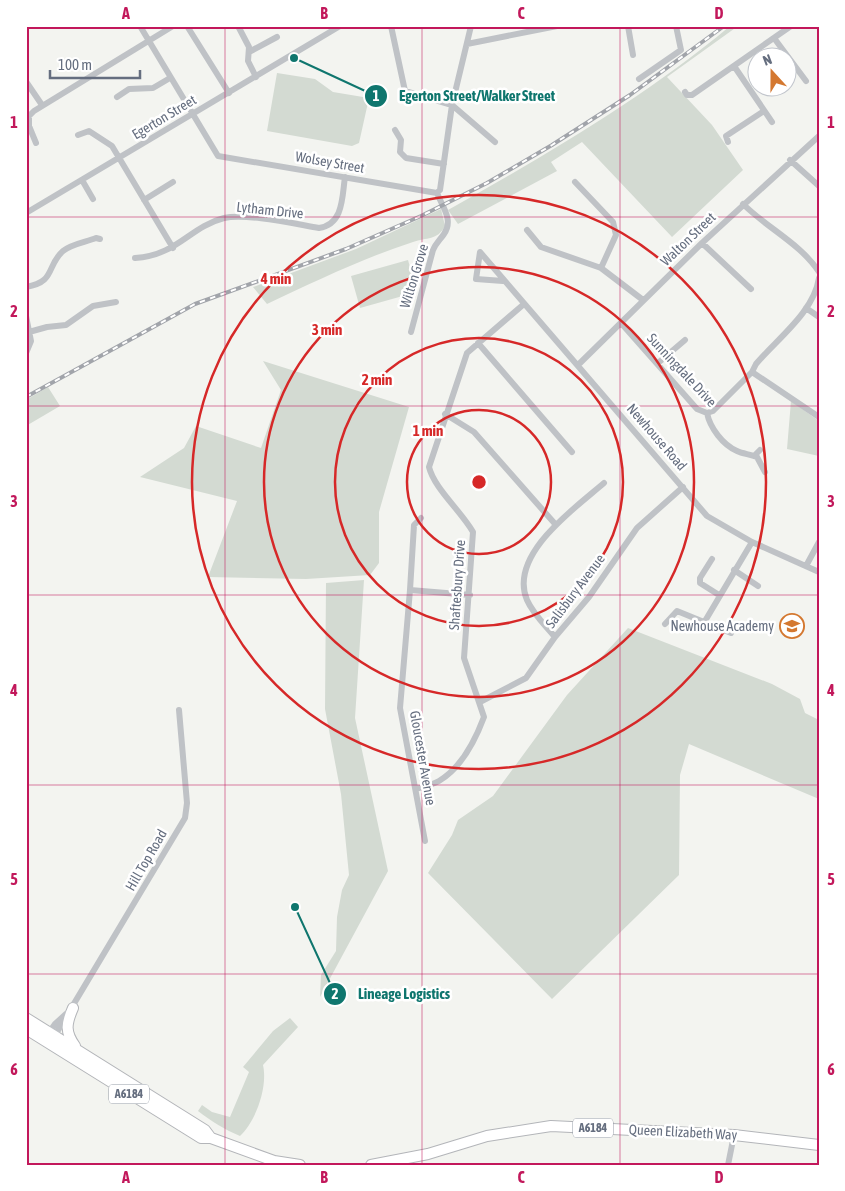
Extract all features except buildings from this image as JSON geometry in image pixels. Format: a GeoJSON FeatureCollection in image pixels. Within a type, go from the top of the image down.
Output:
{"type":"FeatureCollection","features":[{"type":"Feature","properties":{"kind":"main road"},"geometry":{"type":"LineString","coordinates":[[73,1008],[66,1026],[69,1038],[76,1048]]}},
{"type":"Feature","properties":{"kind":"main road"},"geometry":{"type":"LineString","coordinates":[[26,1018],[37,1024],[49,1026],[51,1035]]}},
{"type":"Feature","properties":{"kind":"main road","name":"A6184"},"geometry":{"type":"LineString","coordinates":[[26,1029],[51,1035],[76,1048],[204,1130],[211,1138]]}},
{"type":"Feature","properties":{"kind":"main road","name":"A6184"},"geometry":{"type":"LineString","coordinates":[[51,1035],[201,1138],[211,1138],[251,1154],[300,1165]]}},
{"type":"Feature","properties":{"kind":"main road","name":"Queen Elizabeth Way"},"geometry":{"type":"LineString","coordinates":[[370,1165],[428,1154],[487,1136],[551,1126],[734,1134],[819,1145]]}},
{"type":"Feature","properties":{"kind":"street"},"geometry":{"type":"LineString","coordinates":[[140,26],[192,114]]}},
{"type":"Feature","properties":{"kind":"street"},"geometry":{"type":"LineString","coordinates":[[36,143],[30,126],[29,116],[42,105],[173,26]]}},
{"type":"Feature","properties":{"kind":"street"},"geometry":{"type":"LineString","coordinates":[[187,26],[229,93]]}},
{"type":"Feature","properties":{"kind":"street"},"geometry":{"type":"LineString","coordinates":[[238,26],[249,47],[248,62],[256,77]]}},
{"type":"Feature","properties":{"kind":"street","name":"Egerton Street"},"geometry":{"type":"LineString","coordinates":[[26,213],[340,26]]}},
{"type":"Feature","properties":{"kind":"street"},"geometry":{"type":"LineString","coordinates":[[390,26],[405,91],[452,105],[495,142]]}},
{"type":"Feature","properties":{"kind":"street"},"geometry":{"type":"LineString","coordinates":[[437,193],[440,190],[452,105],[471,26]]}},
{"type":"Feature","properties":{"kind":"street"},"geometry":{"type":"LineString","coordinates":[[467,44],[557,26]]}},
{"type":"Feature","properties":{"kind":"street"},"geometry":{"type":"LineString","coordinates":[[628,26],[633,54]]}},
{"type":"Feature","properties":{"kind":"street"},"geometry":{"type":"LineString","coordinates":[[639,79],[681,50],[676,26]]}},
{"type":"Feature","properties":{"kind":"street"},"geometry":{"type":"LineString","coordinates":[[685,92],[687,95],[692,95],[791,26]]}},
{"type":"Feature","properties":{"kind":"street"},"geometry":{"type":"LineString","coordinates":[[249,52],[277,37]]}},
{"type":"Feature","properties":{"kind":"street"},"geometry":{"type":"LineString","coordinates":[[774,38],[806,81]]}},
{"type":"Feature","properties":{"kind":"street"},"geometry":{"type":"LineString","coordinates":[[734,66],[772,122]]}},
{"type":"Feature","properties":{"kind":"street"},"geometry":{"type":"LineString","coordinates":[[117,97],[129,89],[153,88],[170,78]]}},
{"type":"Feature","properties":{"kind":"street"},"geometry":{"type":"LineString","coordinates":[[27,83],[42,105]]}},
{"type":"Feature","properties":{"kind":"street"},"geometry":{"type":"LineString","coordinates":[[728,142],[726,136],[764,111]]}},
{"type":"Feature","properties":{"kind":"street","name":"Wolsey Street"},"geometry":{"type":"LineString","coordinates":[[192,114],[218,156],[437,193]]}},
{"type":"Feature","properties":{"kind":"street"},"geometry":{"type":"LineString","coordinates":[[395,130],[401,140],[400,152],[406,158],[444,164]]}},
{"type":"Feature","properties":{"kind":"street"},"geometry":{"type":"LineString","coordinates":[[78,134],[90,131],[112,146],[173,248]]}},
{"type":"Feature","properties":{"kind":"street","name":"Walton Street"},"geometry":{"type":"LineString","coordinates":[[578,365],[743,204],[819,136]]}},
{"type":"Feature","properties":{"kind":"street"},"geometry":{"type":"LineString","coordinates":[[790,160],[819,186]]}},
{"type":"Feature","properties":{"kind":"street","name":"Lytham Drive"},"geometry":{"type":"LineString","coordinates":[[135,258],[159,254],[173,248],[202,228],[223,218],[238,217],[319,228],[326,226],[338,216],[345,177]]}},
{"type":"Feature","properties":{"kind":"street"},"geometry":{"type":"LineString","coordinates":[[82,180],[94,200]]}},
{"type":"Feature","properties":{"kind":"street"},"geometry":{"type":"LineString","coordinates":[[144,200],[173,182]]}},
{"type":"Feature","properties":{"kind":"street"},"geometry":{"type":"LineString","coordinates":[[575,182],[612,222],[616,235],[601,268]]}},
{"type":"Feature","properties":{"kind":"street","name":"Wilton Grove"},"geometry":{"type":"LineString","coordinates":[[411,332],[435,245],[446,232],[448,224],[448,218],[437,193]]}},
{"type":"Feature","properties":{"kind":"street"},"geometry":{"type":"LineString","coordinates":[[743,204],[759,220],[810,258],[819,272]]}},
{"type":"Feature","properties":{"kind":"street"},"geometry":{"type":"LineString","coordinates":[[528,230],[541,247],[601,268],[643,300]]}},
{"type":"Feature","properties":{"kind":"street"},"geometry":{"type":"LineString","coordinates":[[26,287],[48,278],[54,261],[65,250],[96,238],[100,239]]}},
{"type":"Feature","properties":{"kind":"street"},"geometry":{"type":"LineString","coordinates":[[702,243],[751,289]]}},
{"type":"Feature","properties":{"kind":"street","name":"Newhouse Road"},"geometry":{"type":"LineString","coordinates":[[503,281],[476,279],[480,252],[707,516],[752,542],[819,572]]}},
{"type":"Feature","properties":{"kind":"street"},"geometry":{"type":"LineString","coordinates":[[707,413],[713,411],[752,372],[765,353],[806,308],[817,288],[819,278]]}},
{"type":"Feature","properties":{"kind":"street"},"geometry":{"type":"LineString","coordinates":[[29,332],[47,327],[66,326],[93,306],[116,302]]}},
{"type":"Feature","properties":{"kind":"street","name":"Shaftesbury Drive"},"geometry":{"type":"LineString","coordinates":[[416,789],[438,782],[454,769],[476,738],[484,717],[464,658],[473,532],[463,515],[431,477],[428,467],[467,353],[524,304]]}},
{"type":"Feature","properties":{"kind":"street"},"geometry":{"type":"LineString","coordinates":[[806,308],[819,316]]}},
{"type":"Feature","properties":{"kind":"street"},"geometry":{"type":"LineString","coordinates":[[26,316],[30,345],[26,353]]}},
{"type":"Feature","properties":{"kind":"street","name":"Sunningdale Drive"},"geometry":{"type":"LineString","coordinates":[[621,323],[658,363],[696,409],[707,413],[712,426],[730,447],[754,456]]}},
{"type":"Feature","properties":{"kind":"street"},"geometry":{"type":"LineString","coordinates":[[658,363],[685,340]]}},
{"type":"Feature","properties":{"kind":"street"},"geometry":{"type":"LineString","coordinates":[[478,343],[572,452]]}},
{"type":"Feature","properties":{"kind":"street"},"geometry":{"type":"LineString","coordinates":[[752,372],[819,417]]}},
{"type":"Feature","properties":{"kind":"street"},"geometry":{"type":"LineString","coordinates":[[445,414],[474,432],[556,525]]}},
{"type":"Feature","properties":{"kind":"street"},"geometry":{"type":"LineString","coordinates":[[760,450],[754,456],[765,472]]}},
{"type":"Feature","properties":{"kind":"street"},"geometry":{"type":"LineString","coordinates":[[555,637],[527,601],[524,585],[525,571],[530,558],[556,525],[604,483]]}},
{"type":"Feature","properties":{"kind":"street","name":"Salisbury Avenue"},"geometry":{"type":"LineString","coordinates":[[480,702],[526,678],[555,637],[589,597],[637,528],[683,487]]}},
{"type":"Feature","properties":{"kind":"street","name":"Gloucester Avenue"},"geometry":{"type":"LineString","coordinates":[[421,518],[414,525],[400,708],[425,841]]}},
{"type":"Feature","properties":{"kind":"street"},"geometry":{"type":"LineString","coordinates":[[705,621],[719,594],[752,542]]}},
{"type":"Feature","properties":{"kind":"street"},"geometry":{"type":"LineString","coordinates":[[806,566],[819,542]]}},
{"type":"Feature","properties":{"kind":"street"},"geometry":{"type":"LineString","coordinates":[[712,559],[700,578],[700,583],[719,594]]}},
{"type":"Feature","properties":{"kind":"street"},"geometry":{"type":"LineString","coordinates":[[734,570],[758,586]]}},
{"type":"Feature","properties":{"kind":"street"},"geometry":{"type":"LineString","coordinates":[[410,590],[470,595]]}},
{"type":"Feature","properties":{"kind":"street"},"geometry":{"type":"LineString","coordinates":[[665,624],[677,611],[731,633]]}},
{"type":"Feature","properties":{"kind":"street","name":"Hill Top Road"},"geometry":{"type":"LineString","coordinates":[[51,1035],[73,1008],[185,818],[188,803],[178,710]]}},
{"type":"Feature","properties":{"kind":"street","name":"Hill Top Road"},"geometry":{"type":"LineString","coordinates":[[51,1035],[73,1008]]}},
{"type":"Feature","properties":{"kind":"street"},"geometry":{"type":"LineString","coordinates":[[728,1165],[734,1134]]}},
{"type":"Feature","properties":{"kind":"shaded area"},"geometry":{"type":"Polygon","coordinates":[[[730,26],[738,26],[667,77],[712,125],[743,170],[672,237],[582,142],[551,162],[557,171],[458,224],[448,210],[558,147],[594,124],[663,77],[730,26]]]}},
{"type":"Feature","properties":{"kind":"shaded area"},"geometry":{"type":"Polygon","coordinates":[[[277,73],[315,79],[333,92],[369,98],[359,143],[352,146],[267,131],[277,73]]]}},
{"type":"Feature","properties":{"kind":"shaded area"},"geometry":{"type":"Polygon","coordinates":[[[441,209],[445,226],[439,234],[431,238],[376,255],[267,304],[253,287],[356,249],[441,209]]]}},
{"type":"Feature","properties":{"kind":"shaded area"},"geometry":{"type":"Polygon","coordinates":[[[408,260],[417,292],[360,308],[351,276],[408,260]]]}},
{"type":"Feature","properties":{"kind":"shaded area"},"geometry":{"type":"Polygon","coordinates":[[[263,361],[409,407],[379,512],[379,563],[370,575],[306,579],[208,577],[237,501],[140,477],[184,448],[196,426],[261,448],[281,390],[263,361]]]}},
{"type":"Feature","properties":{"kind":"shaded area"},"geometry":{"type":"Polygon","coordinates":[[[48,387],[60,406],[26,426],[26,400],[48,387]]]}},
{"type":"Feature","properties":{"kind":"shaded area"},"geometry":{"type":"Polygon","coordinates":[[[791,401],[819,421],[819,456],[787,449],[791,401]]]}},
{"type":"Feature","properties":{"kind":"shaded area"},"geometry":{"type":"Polygon","coordinates":[[[364,580],[355,718],[388,871],[320,997],[321,975],[336,951],[337,917],[342,890],[349,875],[341,794],[325,709],[326,583],[364,580]]]}},
{"type":"Feature","properties":{"kind":"shaded area"},"geometry":{"type":"Polygon","coordinates":[[[628,628],[772,684],[800,699],[805,713],[819,720],[819,799],[689,744],[680,775],[679,875],[552,999],[428,873],[452,835],[458,820],[493,796],[567,695],[628,628]]]}},
{"type":"Feature","properties":{"kind":"shaded area"},"geometry":{"type":"Polygon","coordinates":[[[290,1018],[298,1027],[263,1065],[264,1083],[262,1093],[256,1113],[246,1130],[240,1136],[218,1125],[198,1111],[202,1105],[212,1112],[230,1117],[249,1072],[243,1067],[273,1031],[290,1018]]]}},
{"type":"Feature","properties":{"kind":"railway"},"geometry":{"type":"LineString","coordinates":[[26,397],[195,304],[346,249],[421,216],[487,183],[552,145],[630,95],[724,26]]}},
{"type":"Feature","properties":{"kind":"place","name":"Egerton Street/Walker Street"},"geometry":{"type":"Point","coordinates":[294,58]}},
{"type":"Feature","properties":{"kind":"place","name":"Newhouse Academy"},"geometry":{"type":"Point","coordinates":[792,626]}},
{"type":"Feature","properties":{"kind":"place","name":"Lineage Logistics"},"geometry":{"type":"Point","coordinates":[295,907]}}]}
